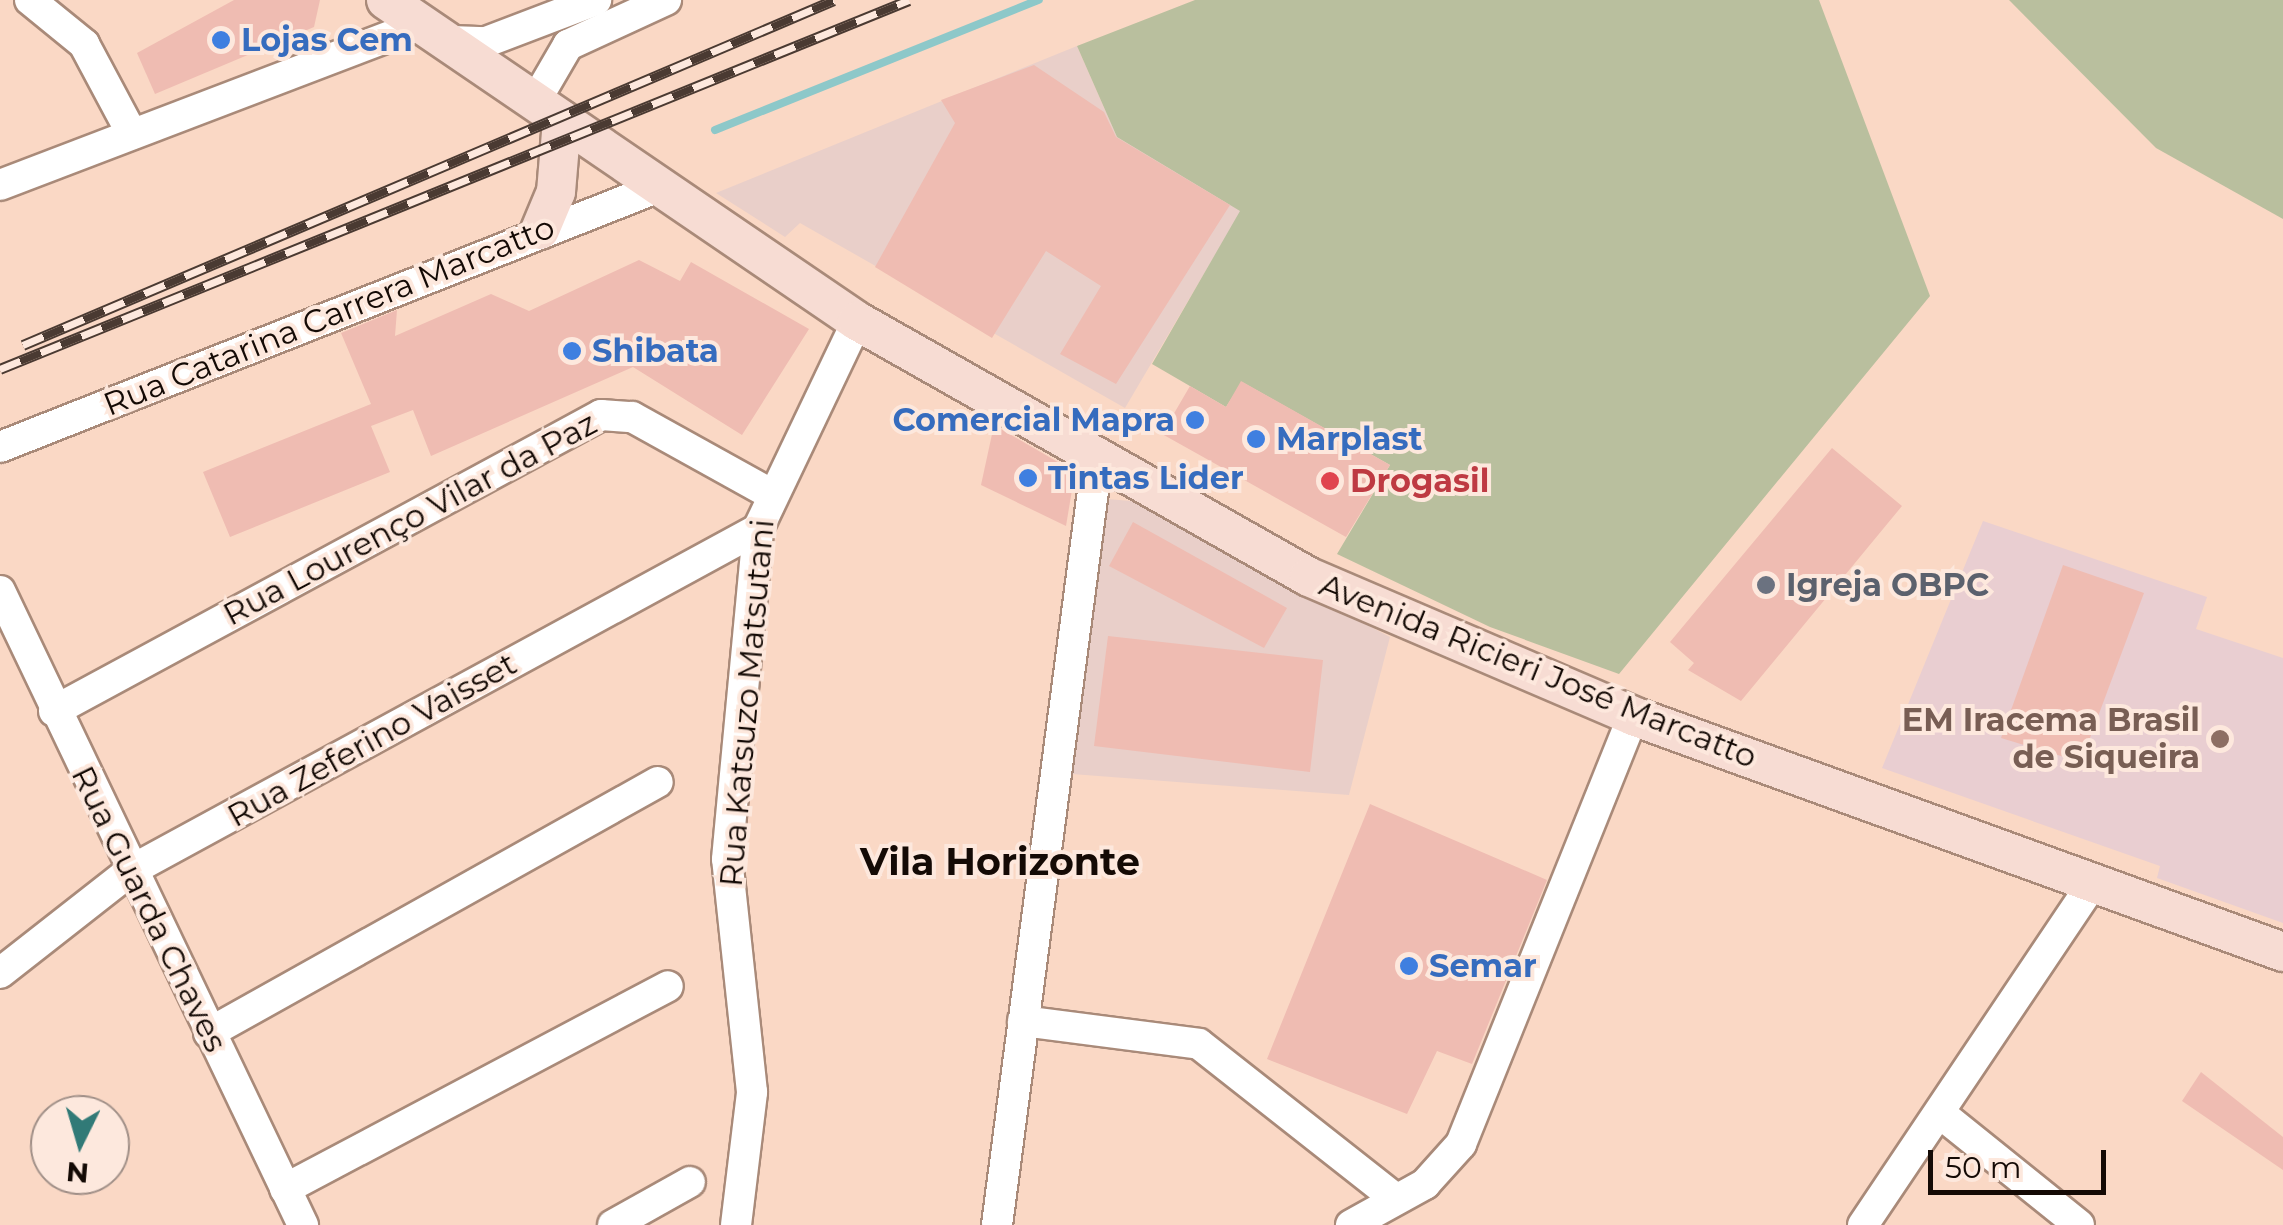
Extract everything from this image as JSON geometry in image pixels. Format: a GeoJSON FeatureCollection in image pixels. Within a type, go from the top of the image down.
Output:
{"type":"FeatureCollection","features":[{"type":"Feature","properties":{"kind":"main road","name":"Avenida Ricieri José Marcatto"},"geometry":{"type":"LineString","coordinates":[[386,0],[435,33],[497,89],[549,110],[857,321],[1310,578],[1633,716],[2283,952]]}},
{"type":"Feature","properties":{"kind":"main road"},"geometry":{"type":"LineString","coordinates":[[540,230],[556,192],[549,110]]}},
{"type":"Feature","properties":{"kind":"street"},"geometry":{"type":"LineString","coordinates":[[30,0],[84,44],[132,134]]}},
{"type":"Feature","properties":{"kind":"street"},"geometry":{"type":"LineString","coordinates":[[0,185],[132,134],[435,33],[486,42],[596,0]]}},
{"type":"Feature","properties":{"kind":"street"},"geometry":{"type":"LineString","coordinates":[[549,110],[568,45],[666,0]]}},
{"type":"Feature","properties":{"kind":"street","name":"Rua Catarina Carrera Marcatto"},"geometry":{"type":"LineString","coordinates":[[0,448],[540,230],[659,187]]}},
{"type":"Feature","properties":{"kind":"street","name":"Rua Katsuzo Matsutani"},"geometry":{"type":"LineString","coordinates":[[736,1225],[752,1092],[727,859],[758,529],[769,492],[857,321]]}},
{"type":"Feature","properties":{"kind":"street","name":"Rua Lourenço Vilar da Paz"},"geometry":{"type":"LineString","coordinates":[[54,711],[601,415],[632,417],[769,492]]}},
{"type":"Feature","properties":{"kind":"street"},"geometry":{"type":"LineString","coordinates":[[997,1225],[1096,460]]}},
{"type":"Feature","properties":{"kind":"street","name":"Rua Zeferino Vaisset"},"geometry":{"type":"LineString","coordinates":[[0,974],[130,871],[758,529]]}},
{"type":"Feature","properties":{"kind":"street","name":"Rua Guarda Chaves"},"geometry":{"type":"LineString","coordinates":[[0,591],[130,871],[303,1225]]}},
{"type":"Feature","properties":{"kind":"street"},"geometry":{"type":"LineString","coordinates":[[1351,1225],[1444,1169],[1461,1144],[1633,716]]}},
{"type":"Feature","properties":{"kind":"street"},"geometry":{"type":"LineString","coordinates":[[209,1034],[658,782]]}},
{"type":"Feature","properties":{"kind":"street"},"geometry":{"type":"LineString","coordinates":[[1863,1225],[2093,884]]}},
{"type":"Feature","properties":{"kind":"street"},"geometry":{"type":"LineString","coordinates":[[285,1189],[668,986]]}},
{"type":"Feature","properties":{"kind":"street"},"geometry":{"type":"LineString","coordinates":[[1024,1021],[1199,1044],[1396,1198]]}},
{"type":"Feature","properties":{"kind":"street"},"geometry":{"type":"LineString","coordinates":[[1941,1114],[2079,1225]]}},
{"type":"Feature","properties":{"kind":"street"},"geometry":{"type":"LineString","coordinates":[[614,1225],[690,1182]]}},
{"type":"Feature","properties":{"kind":"shaded area"},"geometry":{"type":"Polygon","coordinates":[[[1077,46],[1117,137],[1241,211],[1125,408],[800,223],[785,237],[716,193],[1077,46]]]}},
{"type":"Feature","properties":{"kind":"shaded area"},"geometry":{"type":"Polygon","coordinates":[[[1107,499],[1131,501],[1390,637],[1349,795],[1072,774],[1107,499]]]}},
{"type":"Feature","properties":{"kind":"shaded area"},"geometry":{"type":"Polygon","coordinates":[[[1983,521],[2207,597],[2196,629],[2283,658],[2283,923],[2157,878],[2160,866],[1882,768],[1983,521]]]}},
{"type":"Feature","properties":{"kind":"green space"},"geometry":{"type":"Polygon","coordinates":[[[1195,0],[1819,0],[1930,296],[1619,674],[1490,627],[1337,554],[1390,465],[1242,382],[1226,407],[1152,364],[1240,211],[1117,137],[1077,46],[1195,0]]]}},
{"type":"Feature","properties":{"kind":"green space"},"geometry":{"type":"Polygon","coordinates":[[[2009,0],[2283,0],[2283,219],[2156,148],[2009,0]]]}},
{"type":"Feature","properties":{"kind":"building","name":"Lojas Cem"},"geometry":{"type":"Polygon","coordinates":[[[234,0],[320,0],[314,27],[155,94],[137,53],[234,0]]]}},
{"type":"Feature","properties":{"kind":"building"},"geometry":{"type":"Polygon","coordinates":[[[1034,65],[1104,112],[1116,137],[1230,205],[1116,384],[1060,354],[1101,286],[1046,251],[992,338],[875,267],[955,123],[941,100],[1034,65]]]}},
{"type":"Feature","properties":{"kind":"building","name":"Shibata"},"geometry":{"type":"Polygon","coordinates":[[[639,260],[680,281],[691,262],[809,329],[742,435],[633,367],[431,456],[413,410],[371,426],[390,472],[230,537],[203,472],[371,404],[341,333],[397,310],[395,336],[491,294],[529,311],[639,260]]]}},
{"type":"Feature","properties":{"kind":"building"},"geometry":{"type":"Polygon","coordinates":[[[1241,381],[1390,465],[1346,537],[1162,434],[1190,386],[1226,407],[1241,381]]]}},
{"type":"Feature","properties":{"kind":"building","name":"Tintas Lider"},"geometry":{"type":"Polygon","coordinates":[[[994,425],[1075,472],[1066,526],[981,485],[994,425]]]}},
{"type":"Feature","properties":{"kind":"building"},"geometry":{"type":"Polygon","coordinates":[[[1832,448],[1902,506],[1741,701],[1688,670],[1694,663],[1670,642],[1832,448]]]}},
{"type":"Feature","properties":{"kind":"building"},"geometry":{"type":"Polygon","coordinates":[[[1133,522],[1287,608],[1264,648],[1109,566],[1133,522]]]}},
{"type":"Feature","properties":{"kind":"building"},"geometry":{"type":"Polygon","coordinates":[[[2063,565],[2144,593],[2081,762],[2001,738],[2063,565]]]}},
{"type":"Feature","properties":{"kind":"building"},"geometry":{"type":"Polygon","coordinates":[[[1108,636],[1323,660],[1310,772],[1094,746],[1108,636]]]}},
{"type":"Feature","properties":{"kind":"building","name":"Semar"},"geometry":{"type":"Polygon","coordinates":[[[1370,804],[1547,880],[1472,1064],[1437,1051],[1407,1114],[1267,1059],[1370,804]]]}},
{"type":"Feature","properties":{"kind":"building"},"geometry":{"type":"Polygon","coordinates":[[[2201,1072],[2283,1137],[2283,1170],[2182,1101],[2201,1072]]]}},
{"type":"Feature","properties":{"kind":"waterway"},"geometry":{"type":"LineString","coordinates":[[715,130],[1039,0]]}},
{"type":"Feature","properties":{"kind":"railway"},"geometry":{"type":"LineString","coordinates":[[23,345],[834,0]]}},
{"type":"Feature","properties":{"kind":"railway"},"geometry":{"type":"LineString","coordinates":[[0,369],[909,0]]}},
{"type":"Feature","properties":{"kind":"place","name":"Lojas Cem"},"geometry":{"type":"Point","coordinates":[221,40]}},
{"type":"Feature","properties":{"kind":"place","name":"Shibata"},"geometry":{"type":"Point","coordinates":[572,351]}},
{"type":"Feature","properties":{"kind":"place","name":"Comercial Mapra"},"geometry":{"type":"Point","coordinates":[1195,420]}},
{"type":"Feature","properties":{"kind":"place","name":"Marplast"},"geometry":{"type":"Point","coordinates":[1256,439]}},
{"type":"Feature","properties":{"kind":"place","name":"Tintas Lider"},"geometry":{"type":"Point","coordinates":[1028,478]}},
{"type":"Feature","properties":{"kind":"place","name":"Drogasil"},"geometry":{"type":"Point","coordinates":[1330,481]}},
{"type":"Feature","properties":{"kind":"place","name":"Igreja OBPC"},"geometry":{"type":"Point","coordinates":[1766,585]}},
{"type":"Feature","properties":{"kind":"place","name":"EM Iracema Brasil de Siqueira"},"geometry":{"type":"Point","coordinates":[2220,739]}},
{"type":"Feature","properties":{"kind":"place","name":"Semar"},"geometry":{"type":"Point","coordinates":[1409,966]}},
{"type":"Feature","properties":{"kind":"district","name":"Vila Horizonte"},"geometry":{"type":"Point","coordinates":[1000,862]}}]}
